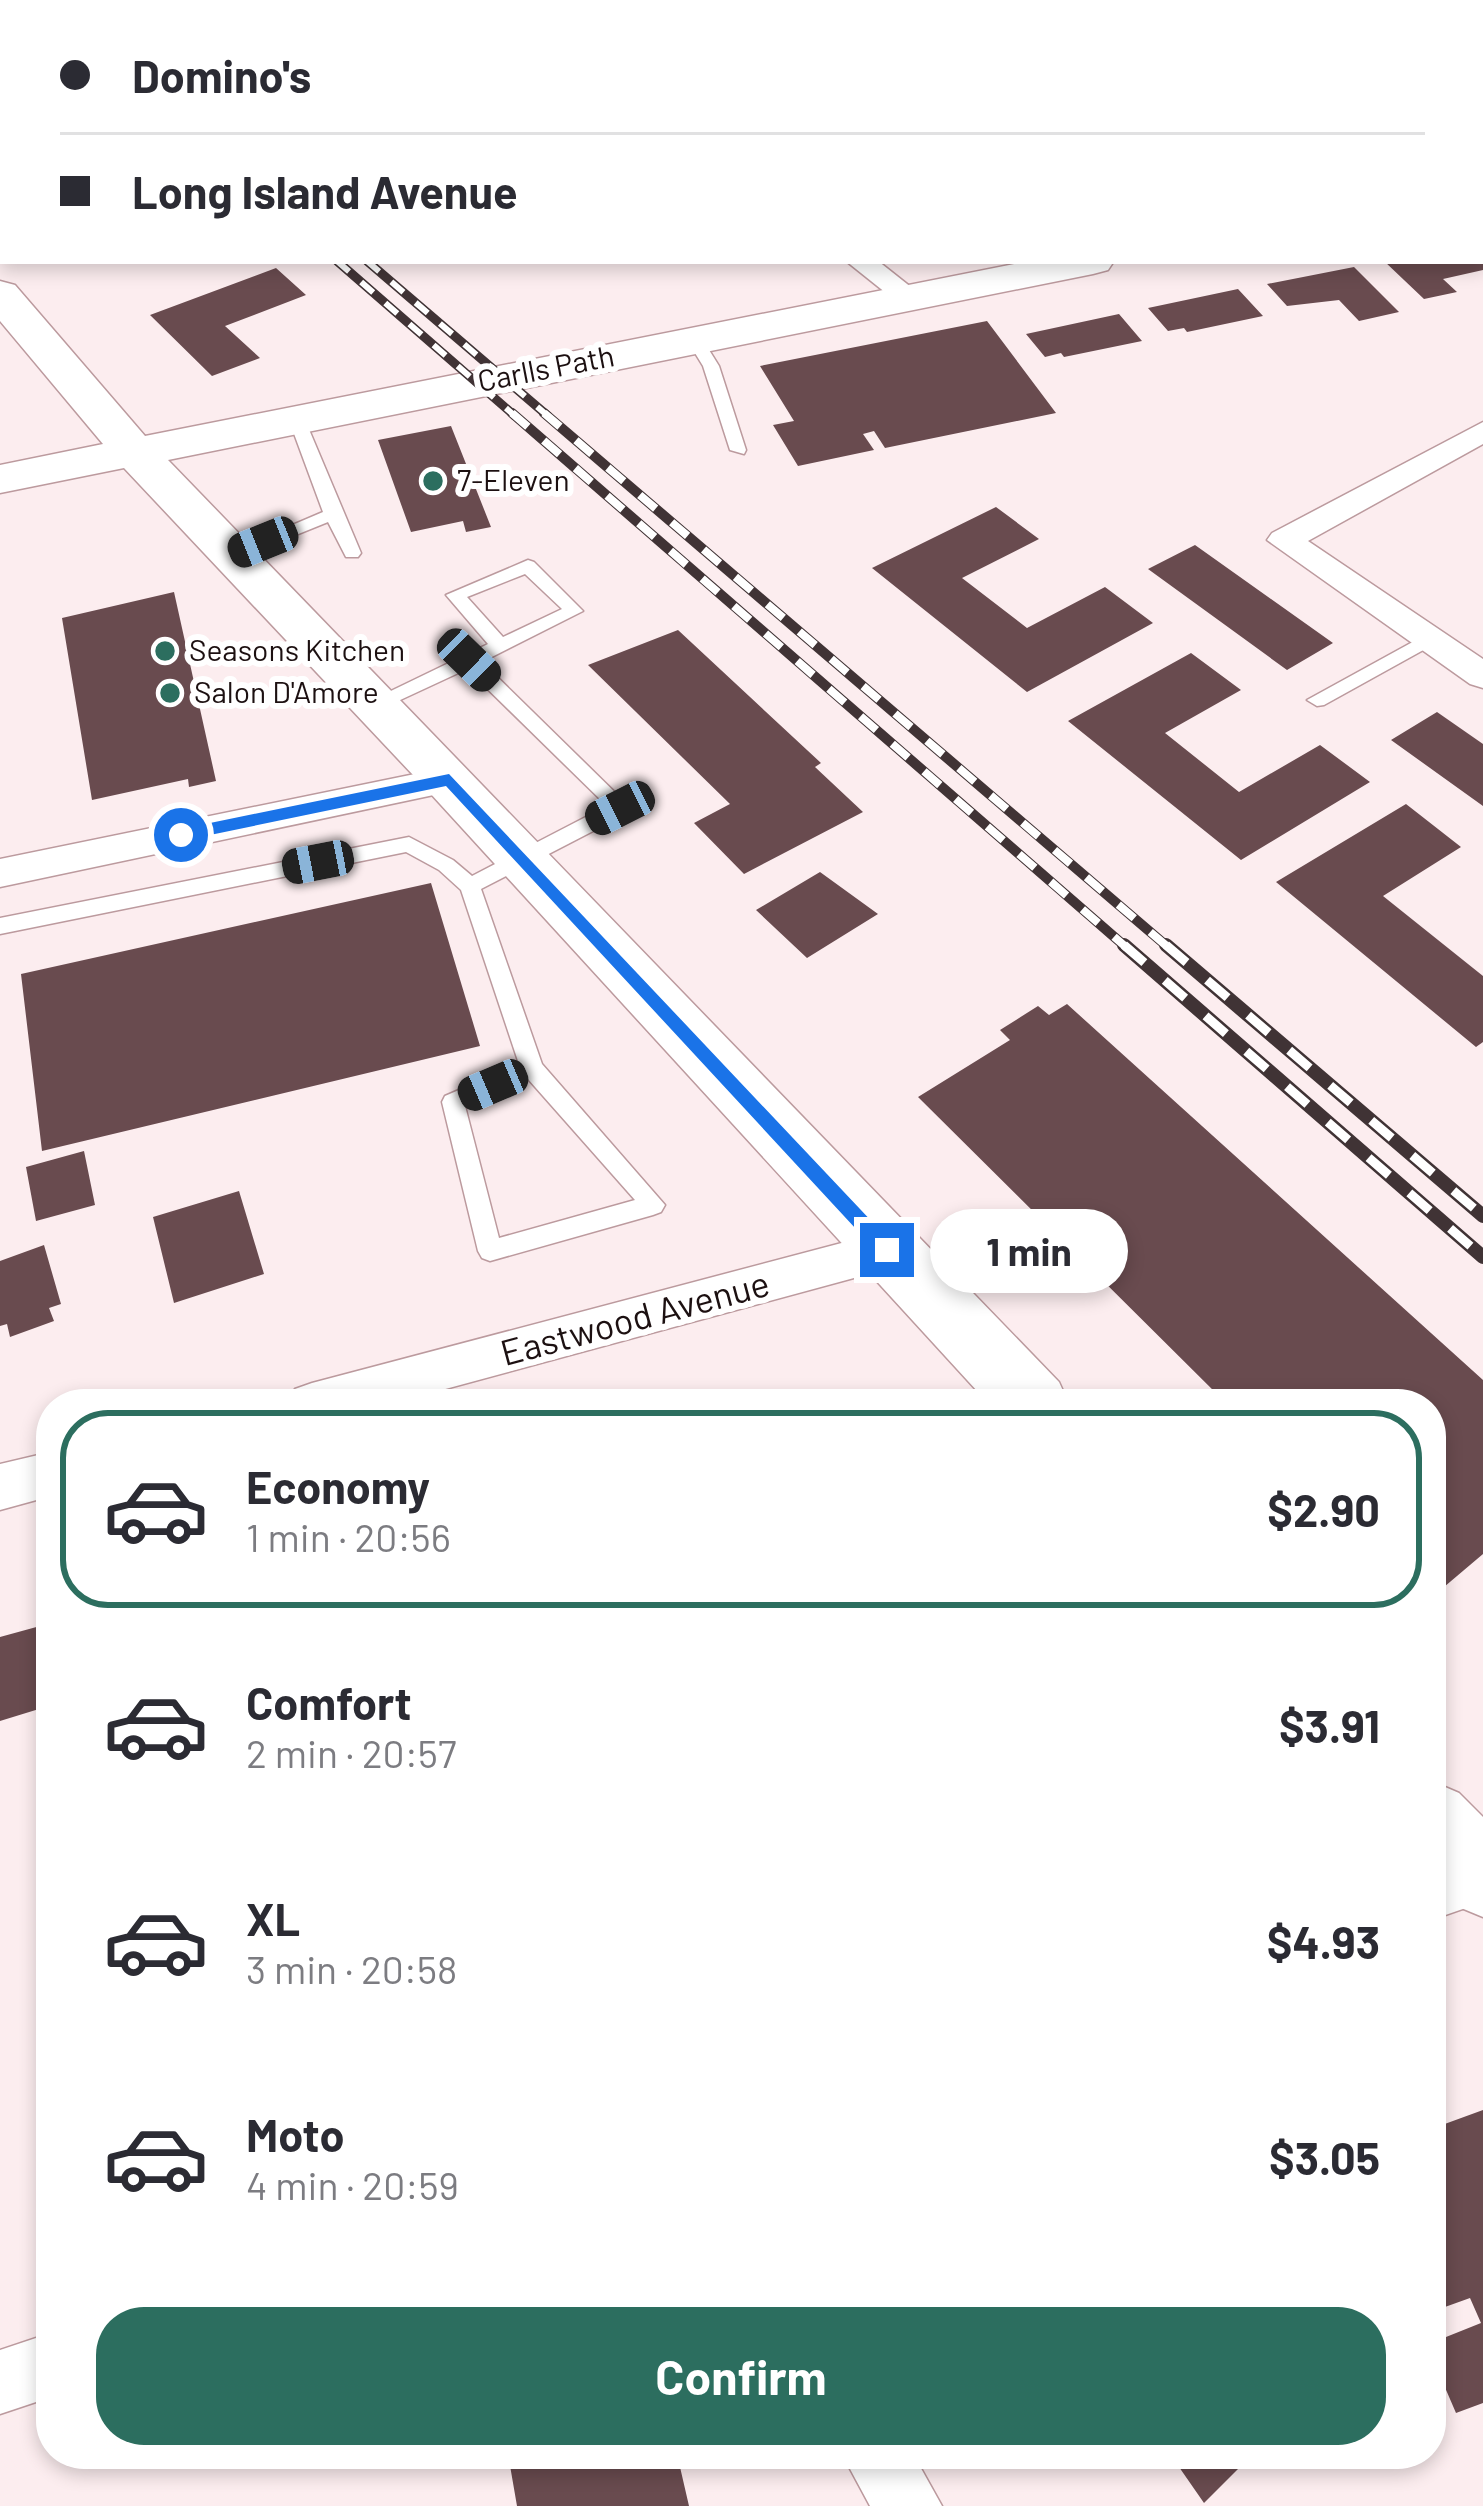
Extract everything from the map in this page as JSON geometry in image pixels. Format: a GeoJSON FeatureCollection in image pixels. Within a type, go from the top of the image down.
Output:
{"type":"FeatureCollection","features":[{"type":"Feature","properties":{"kind":"street"},"geometry":{"type":"LineString","coordinates":[[864,264],[911,299]]}},
{"type":"Feature","properties":{"kind":"street","name":"Carlls Path"},"geometry":{"type":"LineString","coordinates":[[0,479],[1079,264]]}},
{"type":"Feature","properties":{"kind":"street"},"geometry":{"type":"LineString","coordinates":[[0,294],[135,452],[1020,1389]]}},
{"type":"Feature","properties":{"kind":"street"},"geometry":{"type":"LineString","coordinates":[[1483,431],[1285,540],[1483,676]]}},
{"type":"Feature","properties":{"kind":"street"},"geometry":{"type":"LineString","coordinates":[[0,873],[449,780]]}},
{"type":"Feature","properties":{"kind":"street","name":"Eastwood Avenue"},"geometry":{"type":"LineString","coordinates":[[368,1389],[887,1250]]}},
{"type":"Feature","properties":{"kind":"street"},"geometry":{"type":"LineString","coordinates":[[0,1487],[36,1478]]}},
{"type":"Feature","properties":{"kind":"street"},"geometry":{"type":"LineString","coordinates":[[1446,1837],[1482,1875],[1446,1887]]}},
{"type":"Feature","properties":{"kind":"street"},"geometry":{"type":"LineString","coordinates":[[0,2382],[36,2370]]}},
{"type":"Feature","properties":{"kind":"street"},"geometry":{"type":"LineString","coordinates":[[884,2469],[909,2506]]}},
{"type":"Feature","properties":{"kind":"lane"},"geometry":{"type":"LineString","coordinates":[[695,340],[711,366],[738,450]]}},
{"type":"Feature","properties":{"kind":"lane"},"geometry":{"type":"LineString","coordinates":[[297,420],[352,554]]}},
{"type":"Feature","properties":{"kind":"lane"},"geometry":{"type":"LineString","coordinates":[[233,554],[333,514]]}},
{"type":"Feature","properties":{"kind":"lane"},"geometry":{"type":"LineString","coordinates":[[376,704],[574,610],[528,566],[455,595],[500,644]]}},
{"type":"Feature","properties":{"kind":"lane"},"geometry":{"type":"LineString","coordinates":[[1317,700],[1429,639]]}},
{"type":"Feature","properties":{"kind":"lane"},"geometry":{"type":"LineString","coordinates":[[469,660],[620,808],[470,886]]}},
{"type":"Feature","properties":{"kind":"lane"},"geometry":{"type":"LineString","coordinates":[[0,926],[409,844],[446,865],[470,886],[532,1068],[653,1205],[490,1251],[453,1102],[532,1068]]}},
{"type":"Feature","properties":{"kind":"building"},"geometry":{"type":"Polygon","coordinates":[[[1387,264],[1483,264],[1483,270],[1443,279],[1457,292],[1424,299],[1387,264]]]}},
{"type":"Feature","properties":{"kind":"building"},"geometry":{"type":"Polygon","coordinates":[[[1354,267],[1399,312],[1359,321],[1339,300],[1287,306],[1267,284],[1354,267]]]}},
{"type":"Feature","properties":{"kind":"building"},"geometry":{"type":"Polygon","coordinates":[[[276,268],[306,295],[225,326],[260,358],[212,376],[150,315],[276,268]]]}},
{"type":"Feature","properties":{"kind":"building"},"geometry":{"type":"Polygon","coordinates":[[[1238,289],[1263,316],[1187,332],[1184,328],[1168,331],[1148,308],[1238,289]]]}},
{"type":"Feature","properties":{"kind":"building"},"geometry":{"type":"Polygon","coordinates":[[[1119,314],[1142,341],[1045,357],[1026,334],[1119,314]]]}},
{"type":"Feature","properties":{"kind":"building"},"geometry":{"type":"Polygon","coordinates":[[[987,321],[1056,413],[885,448],[874,431],[863,434],[874,450],[798,466],[773,425],[794,421],[760,366],[987,321]]]}},
{"type":"Feature","properties":{"kind":"building","name":"7-Eleven"},"geometry":{"type":"Polygon","coordinates":[[[451,426],[491,527],[466,532],[463,521],[411,532],[378,440],[451,426]]]}},
{"type":"Feature","properties":{"kind":"building"},"geometry":{"type":"Polygon","coordinates":[[[996,507],[1039,539],[962,578],[1027,628],[1105,587],[1153,623],[1027,692],[872,568],[996,507]]]}},
{"type":"Feature","properties":{"kind":"building"},"geometry":{"type":"Polygon","coordinates":[[[1195,545],[1333,643],[1287,670],[1148,569],[1195,545]]]}},
{"type":"Feature","properties":{"kind":"building"},"geometry":{"type":"Polygon","coordinates":[[[174,592],[216,781],[189,787],[188,779],[92,800],[62,618],[174,592]]]}},
{"type":"Feature","properties":{"kind":"building"},"geometry":{"type":"Polygon","coordinates":[[[678,630],[821,763],[815,767],[863,812],[744,874],[694,823],[730,804],[588,665],[678,630]]]}},
{"type":"Feature","properties":{"kind":"building"},"geometry":{"type":"Polygon","coordinates":[[[1191,653],[1241,690],[1165,733],[1239,792],[1320,745],[1370,782],[1241,860],[1068,721],[1191,653]]]}},
{"type":"Feature","properties":{"kind":"building"},"geometry":{"type":"Polygon","coordinates":[[[1437,712],[1483,744],[1483,806],[1391,740],[1437,712]]]}},
{"type":"Feature","properties":{"kind":"building"},"geometry":{"type":"Polygon","coordinates":[[[1406,804],[1461,847],[1383,896],[1483,976],[1483,1042],[1476,1047],[1276,882],[1406,804]]]}},
{"type":"Feature","properties":{"kind":"building"},"geometry":{"type":"Polygon","coordinates":[[[820,872],[878,914],[807,958],[756,910],[820,872]]]}},
{"type":"Feature","properties":{"kind":"building"},"geometry":{"type":"Polygon","coordinates":[[[431,883],[480,1046],[42,1151],[21,974],[431,883]]]}},
{"type":"Feature","properties":{"kind":"building"},"geometry":{"type":"Polygon","coordinates":[[[1067,1004],[1483,1380],[1483,1554],[1446,1585],[1446,1389],[1212,1389],[918,1097],[1010,1040],[1000,1030],[1038,1006],[1049,1015],[1067,1004]]]}},
{"type":"Feature","properties":{"kind":"building"},"geometry":{"type":"Polygon","coordinates":[[[84,1151],[95,1205],[36,1221],[26,1167],[84,1151]]]}},
{"type":"Feature","properties":{"kind":"building"},"geometry":{"type":"Polygon","coordinates":[[[239,1191],[264,1274],[174,1303],[153,1217],[239,1191]]]}},
{"type":"Feature","properties":{"kind":"building"},"geometry":{"type":"Polygon","coordinates":[[[44,1245],[61,1304],[49,1308],[54,1321],[10,1337],[7,1324],[0,1326],[0,1261],[44,1245]]]}},
{"type":"Feature","properties":{"kind":"building"},"geometry":{"type":"Polygon","coordinates":[[[36,1627],[36,1710],[0,1721],[0,1637],[36,1627]]]}},
{"type":"Feature","properties":{"kind":"building"},"geometry":{"type":"Polygon","coordinates":[[[1483,2110],[1483,2403],[1456,2413],[1446,2390],[1446,2337],[1481,2323],[1470,2298],[1446,2307],[1446,2124],[1483,2110]]]}},
{"type":"Feature","properties":{"kind":"building"},"geometry":{"type":"Polygon","coordinates":[[[511,2469],[680,2469],[689,2506],[517,2506],[511,2469]]]}},
{"type":"Feature","properties":{"kind":"building"},"geometry":{"type":"Polygon","coordinates":[[[1180,2469],[1238,2469],[1204,2503],[1180,2469]]]}},
{"type":"Feature","properties":{"kind":"railway"},"geometry":{"type":"LineString","coordinates":[[340,264],[515,416]]}},
{"type":"Feature","properties":{"kind":"railway"},"geometry":{"type":"LineString","coordinates":[[371,264],[548,416]]}},
{"type":"Feature","properties":{"kind":"railway"},"geometry":{"type":"LineString","coordinates":[[512,413],[1127,948]]}},
{"type":"Feature","properties":{"kind":"railway"},"geometry":{"type":"LineString","coordinates":[[544,413],[1169,948]]}},
{"type":"Feature","properties":{"kind":"railway"},"geometry":{"type":"LineString","coordinates":[[1124,945],[1483,1257]]}},
{"type":"Feature","properties":{"kind":"railway"},"geometry":{"type":"LineString","coordinates":[[1166,945],[1483,1216]]}},
{"type":"Feature","properties":{"kind":"place","name":"7-Eleven"},"geometry":{"type":"Point","coordinates":[433,481]}},
{"type":"Feature","properties":{"kind":"place","name":"Seasons Kitchen"},"geometry":{"type":"Point","coordinates":[165,651]}},
{"type":"Feature","properties":{"kind":"place","name":"Salon D'Amore"},"geometry":{"type":"Point","coordinates":[170,693]}},
{"type":"Feature","properties":{"kind":"route"},"geometry":{"type":"LineString","coordinates":[[181,835],[449,780],[887,1250]]}}]}
